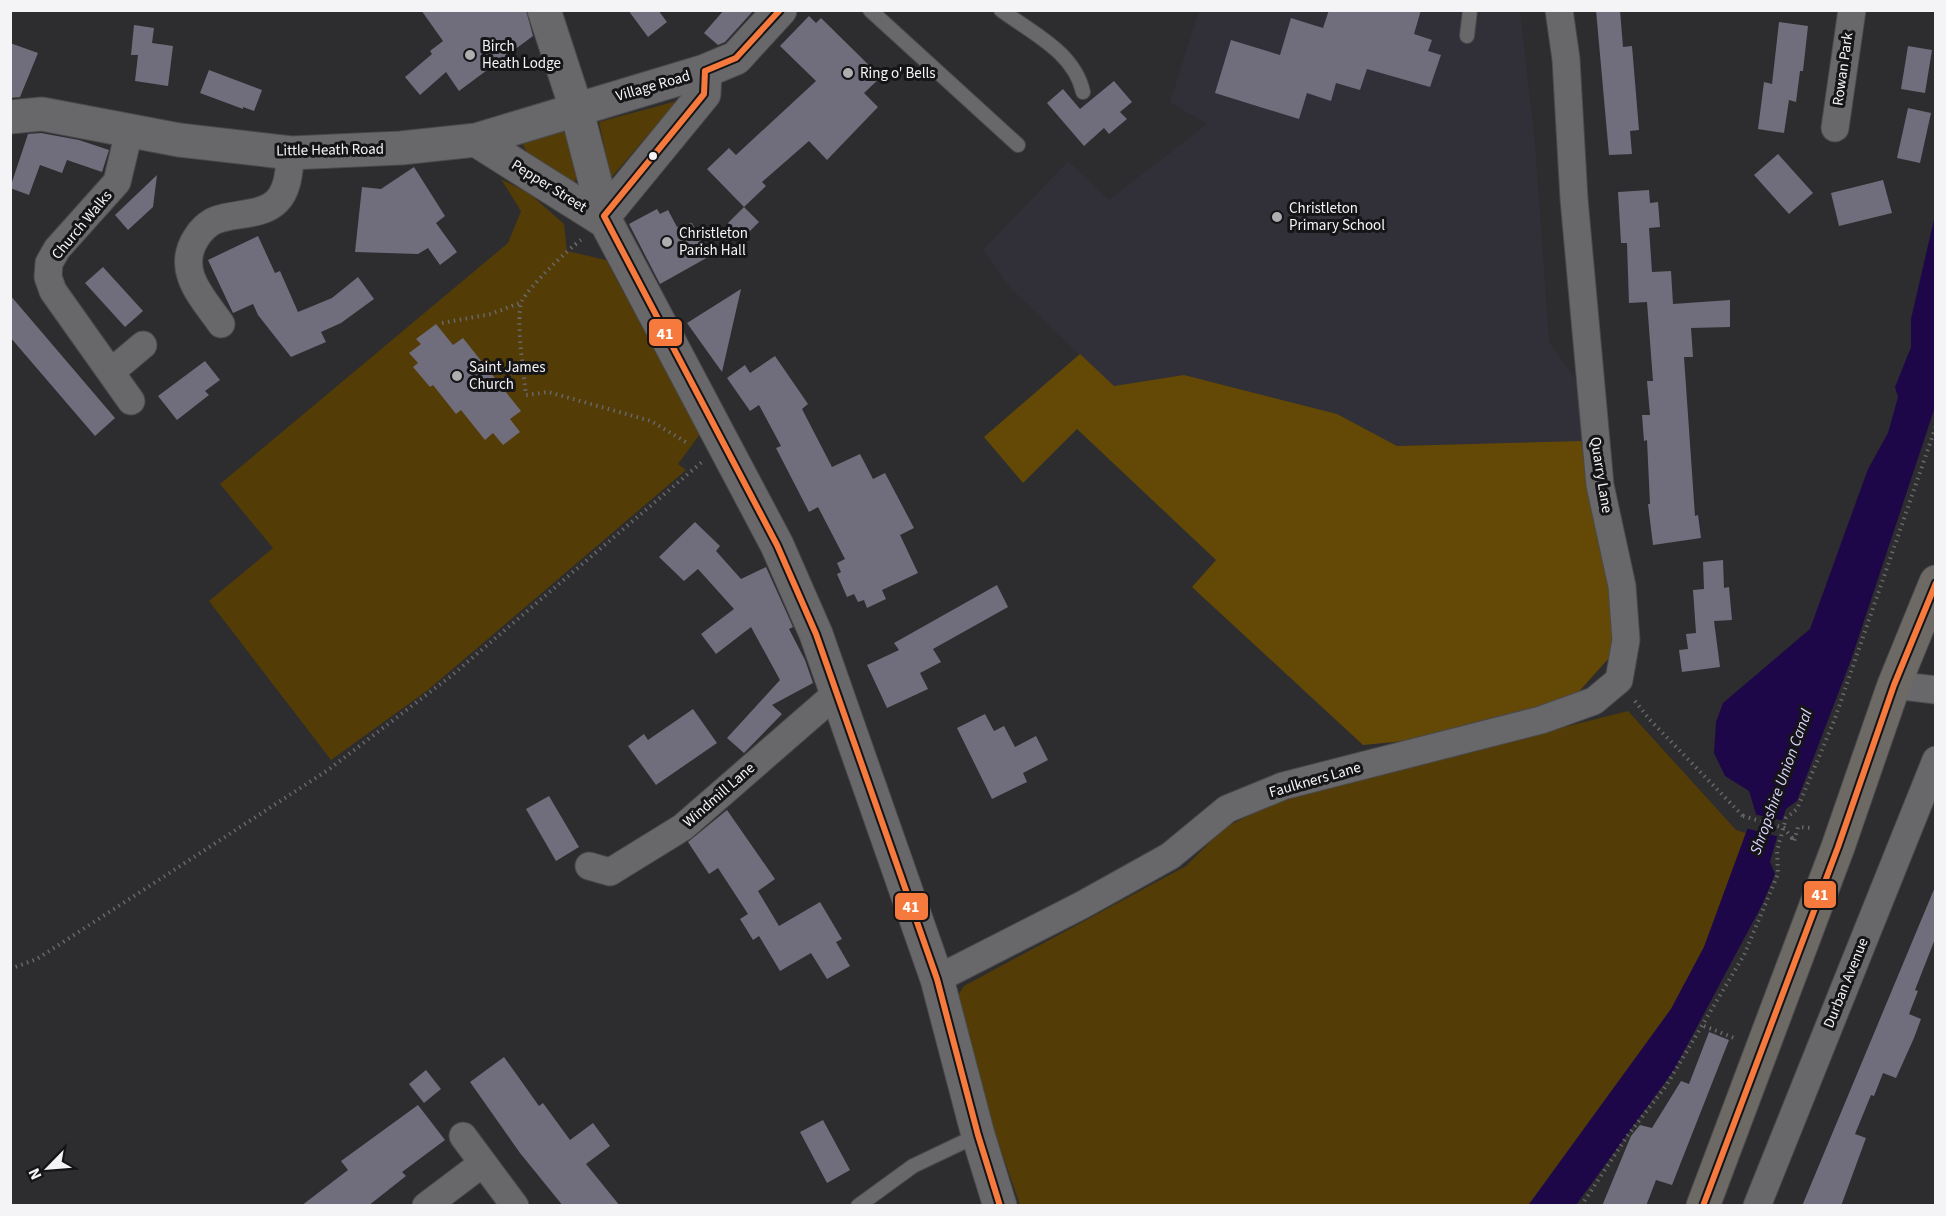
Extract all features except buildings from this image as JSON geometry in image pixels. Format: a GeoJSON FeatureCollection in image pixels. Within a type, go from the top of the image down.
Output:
{"type":"FeatureCollection","features":[{"type":"Feature","properties":{"kind":"highway"},"geometry":{"type":"LineString","coordinates":[[1703,1206],[1834,859],[1894,685],[1935,582]]}},
{"type":"Feature","properties":{"kind":"street","name":"Pepper Street"},"geometry":{"type":"LineString","coordinates":[[544,10],[576,108],[605,219],[718,450],[777,545],[816,634],[936,979],[978,1135],[1000,1206]]}},
{"type":"Feature","properties":{"kind":"street","name":"Village Road"},"geometry":{"type":"LineString","coordinates":[[576,108],[705,71],[736,58],[780,10]]}},
{"type":"Feature","properties":{"kind":"street","name":"Quarry Lane"},"geometry":{"type":"LineString","coordinates":[[1559,10],[1566,59],[1575,210],[1599,473],[1622,586],[1626,640],[1619,680]]}},
{"type":"Feature","properties":{"kind":"street","name":"Rowan Park"},"geometry":{"type":"LineString","coordinates":[[1834,128],[1852,10]]}},
{"type":"Feature","properties":{"kind":"street"},"geometry":{"type":"LineString","coordinates":[[605,219],[704,94],[705,71]]}},
{"type":"Feature","properties":{"kind":"street","name":"Little Heath Road"},"geometry":{"type":"LineString","coordinates":[[10,117],[42,114],[129,132],[291,153],[401,148],[476,140],[576,108]]}},
{"type":"Feature","properties":{"kind":"street","name":"Church Walks"},"geometry":{"type":"LineString","coordinates":[[129,132],[117,182],[57,249],[50,263],[48,277],[53,291],[132,401]]}},
{"type":"Feature","properties":{"kind":"street","name":"Pepper Street"},"geometry":{"type":"LineString","coordinates":[[476,140],[605,219]]}},
{"type":"Feature","properties":{"kind":"street"},"geometry":{"type":"LineString","coordinates":[[221,324],[193,285],[187,265],[192,244],[200,233],[214,221],[258,211],[277,202],[286,185],[291,153]]}},
{"type":"Feature","properties":{"kind":"street"},"geometry":{"type":"LineString","coordinates":[[111,372],[143,345]]}},
{"type":"Feature","properties":{"kind":"street","name":"Faulkners Lane"},"geometry":{"type":"LineString","coordinates":[[936,979],[1082,905],[1170,856],[1227,809],[1283,786],[1541,720],[1594,701],[1619,680]]}},
{"type":"Feature","properties":{"kind":"street"},"geometry":{"type":"LineString","coordinates":[[1894,685],[1935,690]]}},
{"type":"Feature","properties":{"kind":"street","name":"Windmill Lane"},"geometry":{"type":"LineString","coordinates":[[588,866],[610,873],[683,827],[837,693]]}},
{"type":"Feature","properties":{"kind":"street","name":"Durban Avenue"},"geometry":{"type":"LineString","coordinates":[[1757,1206],[1935,760]]}},
{"type":"Feature","properties":{"kind":"street"},"geometry":{"type":"LineString","coordinates":[[463,1136],[515,1206]]}},
{"type":"Feature","properties":{"kind":"street"},"geometry":{"type":"LineString","coordinates":[[426,1206],[483,1163]]}},
{"type":"Feature","properties":{"kind":"lane"},"geometry":{"type":"LineString","coordinates":[[870,10],[1018,145]]}},
{"type":"Feature","properties":{"kind":"lane"},"geometry":{"type":"LineString","coordinates":[[1001,10],[1064,56],[1073,65],[1083,92]]}},
{"type":"Feature","properties":{"kind":"lane"},"geometry":{"type":"LineString","coordinates":[[1467,36],[1470,10]]}},
{"type":"Feature","properties":{"kind":"lane"},"geometry":{"type":"LineString","coordinates":[[858,1206],[913,1166],[978,1135]]}},
{"type":"Feature","properties":{"kind":"path"},"geometry":{"type":"LineString","coordinates":[[442,323],[491,314],[522,302],[566,251],[605,219]]}},
{"type":"Feature","properties":{"kind":"path"},"geometry":{"type":"LineString","coordinates":[[522,302],[520,347],[526,395],[549,392],[651,421],[718,450]]}},
{"type":"Feature","properties":{"kind":"path"},"geometry":{"type":"LineString","coordinates":[[1581,1206],[1628,1135],[1666,1086],[1744,955],[1778,874],[1777,851],[1786,818],[1797,809],[1834,721],[1935,426]]}},
{"type":"Feature","properties":{"kind":"path"},"geometry":{"type":"LineString","coordinates":[[10,969],[36,959],[328,770],[451,676],[690,470],[718,450]]}},
{"type":"Feature","properties":{"kind":"path"},"geometry":{"type":"LineString","coordinates":[[1619,680],[1650,720],[1743,816],[1784,828],[1794,842],[1798,827]]}},
{"type":"Feature","properties":{"kind":"shaded area","name":"Christleton Primary School"},"geometry":{"type":"Polygon","coordinates":[[[1199,11],[1520,11],[1535,144],[1549,342],[1579,384],[1581,441],[1397,446],[1337,414],[1184,375],[1113,386],[1011,289],[983,250],[1068,161],[1109,200],[1207,124],[1170,102],[1199,11]]]}},
{"type":"Feature","properties":{"kind":"shaded area"},"geometry":{"type":"Polygon","coordinates":[[[677,101],[611,178],[599,122],[677,101]]]}},
{"type":"Feature","properties":{"kind":"shaded area"},"geometry":{"type":"Polygon","coordinates":[[[555,125],[568,137],[576,150],[578,165],[575,182],[535,160],[524,147],[521,139],[555,125]]]}},
{"type":"Feature","properties":{"kind":"shaded area"},"geometry":{"type":"Polygon","coordinates":[[[501,179],[530,194],[564,224],[567,251],[606,260],[700,434],[678,464],[686,470],[428,690],[331,760],[209,601],[273,548],[220,484],[508,243],[521,211],[501,179]]]}},
{"type":"Feature","properties":{"kind":"shaded area"},"geometry":{"type":"Polygon","coordinates":[[[1080,354],[1114,386],[1184,375],[1337,414],[1397,446],[1581,441],[1610,580],[1613,631],[1609,658],[1574,697],[1415,740],[1363,745],[1192,587],[1216,560],[1077,429],[1023,483],[984,437],[1080,354]]]}},
{"type":"Feature","properties":{"kind":"shaded area"},"geometry":{"type":"Polygon","coordinates":[[[1628,711],[1736,830],[1746,833],[1704,947],[1671,1009],[1528,1205],[1020,1205],[973,1069],[956,998],[964,986],[1186,866],[1224,828],[1284,798],[1628,711]]]}},
{"type":"Feature","properties":{"kind":"water","name":"Shropshire Union Canal"},"geometry":{"type":"Polygon","coordinates":[[[1935,215],[1935,407],[1851,660],[1797,801],[1786,809],[1781,823],[1770,862],[1775,874],[1763,903],[1674,1070],[1576,1205],[1528,1206],[1671,1009],[1704,947],[1747,830],[1756,814],[1749,791],[1725,776],[1714,753],[1716,722],[1723,703],[1810,629],[1868,469],[1888,433],[1898,397],[1895,387],[1911,347],[1911,319],[1935,215]]]}},
{"type":"Feature","properties":{"kind":"pier"},"geometry":{"type":"Polygon","coordinates":[[[1753,814],[1785,821],[1780,837],[1745,828],[1753,814]]]}},
{"type":"Feature","properties":{"kind":"transit line","name":"41"},"geometry":{"type":"LineString","coordinates":[[705,71],[736,58],[780,10]]}},
{"type":"Feature","properties":{"kind":"transit line","name":"41"},"geometry":{"type":"LineString","coordinates":[[705,71],[704,94],[604,216],[777,545],[816,634],[937,979],[978,1135],[1000,1206]]}},
{"type":"Feature","properties":{"kind":"transit line","name":"41"},"geometry":{"type":"LineString","coordinates":[[1703,1206],[1838,847],[1894,685],[1936,583]]}},
{"type":"Feature","properties":{"kind":"place","name":"Birch Heath Lodge"},"geometry":{"type":"Point","coordinates":[470,55]}},
{"type":"Feature","properties":{"kind":"place","name":"Ring o' Bells"},"geometry":{"type":"Point","coordinates":[848,73]}},
{"type":"Feature","properties":{"kind":"place","name":"Christleton Primary School"},"geometry":{"type":"Point","coordinates":[1277,217]}},
{"type":"Feature","properties":{"kind":"place","name":"Christleton Parish Hall"},"geometry":{"type":"Point","coordinates":[667,242]}},
{"type":"Feature","properties":{"kind":"place","name":"Saint James Church"},"geometry":{"type":"Point","coordinates":[457,376]}}]}
